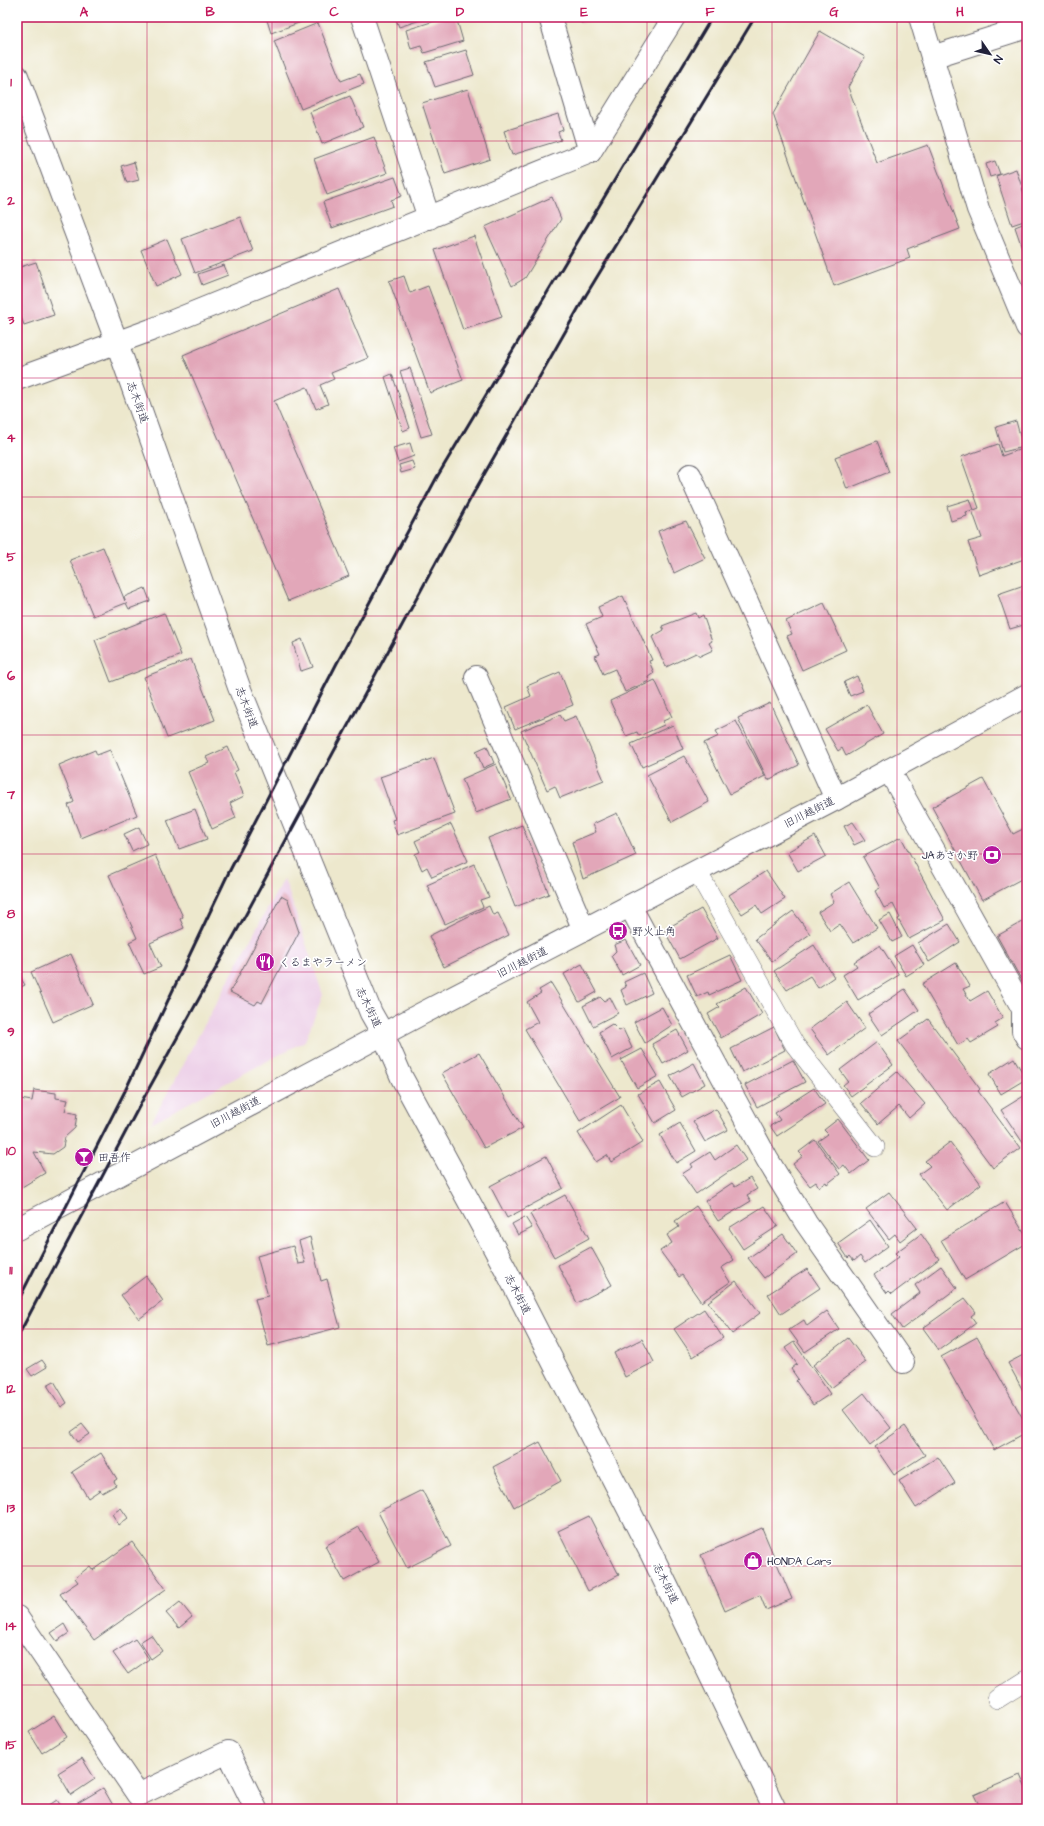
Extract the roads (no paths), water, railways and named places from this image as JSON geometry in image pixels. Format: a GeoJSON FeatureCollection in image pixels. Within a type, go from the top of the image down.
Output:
{"type":"FeatureCollection","features":[{"type":"Feature","properties":{"kind":"street"},"geometry":{"type":"LineString","coordinates":[[362,17],[429,218]]}},
{"type":"Feature","properties":{"kind":"street"},"geometry":{"type":"LineString","coordinates":[[550,17],[590,152]]}},
{"type":"Feature","properties":{"kind":"street"},"geometry":{"type":"LineString","coordinates":[[17,379],[117,343],[590,152],[674,17]]}},
{"type":"Feature","properties":{"kind":"street"},"geometry":{"type":"LineString","coordinates":[[920,17],[978,209],[1027,327]]}},
{"type":"Feature","properties":{"kind":"street"},"geometry":{"type":"LineString","coordinates":[[932,57],[1027,27]]}},
{"type":"Feature","properties":{"kind":"street","name":"志木街道"},"geometry":{"type":"LineString","coordinates":[[17,76],[117,343],[239,687],[349,963],[402,1078],[505,1268],[651,1552],[775,1809]]}},
{"type":"Feature","properties":{"kind":"street"},"geometry":{"type":"LineString","coordinates":[[690,475],[836,799]]}},
{"type":"Feature","properties":{"kind":"street"},"geometry":{"type":"LineString","coordinates":[[476,677],[584,930]]}},
{"type":"Feature","properties":{"kind":"street","name":"旧川越街道"},"geometry":{"type":"LineString","coordinates":[[17,1229],[383,1034],[836,799],[1027,695]]}},
{"type":"Feature","properties":{"kind":"street"},"geometry":{"type":"LineString","coordinates":[[889,770],[1023,1009],[1023,1031],[1027,1038]]}},
{"type":"Feature","properties":{"kind":"street"},"geometry":{"type":"LineString","coordinates":[[630,906],[768,1159],[806,1222],[903,1362]]}},
{"type":"Feature","properties":{"kind":"street"},"geometry":{"type":"LineString","coordinates":[[17,1617],[138,1795],[228,1752],[256,1809]]}},
{"type":"Feature","properties":{"kind":"lane"},"geometry":{"type":"LineString","coordinates":[[697,870],[795,1045],[875,1147]]}},
{"type":"Feature","properties":{"kind":"lane"},"geometry":{"type":"LineString","coordinates":[[997,1699],[1027,1680]]}},
{"type":"Feature","properties":{"kind":"railway"},"geometry":{"type":"LineString","coordinates":[[17,1303],[125,1091],[228,874],[337,663],[437,477],[712,17]]}},
{"type":"Feature","properties":{"kind":"railway"},"geometry":{"type":"LineString","coordinates":[[17,1338],[142,1101],[245,916],[473,494],[586,295],[755,17]]}},
{"type":"Feature","properties":{"kind":"place","name":"JAあさか野"},"geometry":{"type":"Point","coordinates":[992,855]}},
{"type":"Feature","properties":{"kind":"place","name":"野火止角"},"geometry":{"type":"Point","coordinates":[618,931]}},
{"type":"Feature","properties":{"kind":"place","name":"くるまやラーメン"},"geometry":{"type":"Point","coordinates":[265,962]}},
{"type":"Feature","properties":{"kind":"place","name":"田吾作"},"geometry":{"type":"Point","coordinates":[84,1157]}},
{"type":"Feature","properties":{"kind":"place","name":"HONDA Cars"},"geometry":{"type":"Point","coordinates":[753,1561]}}]}
